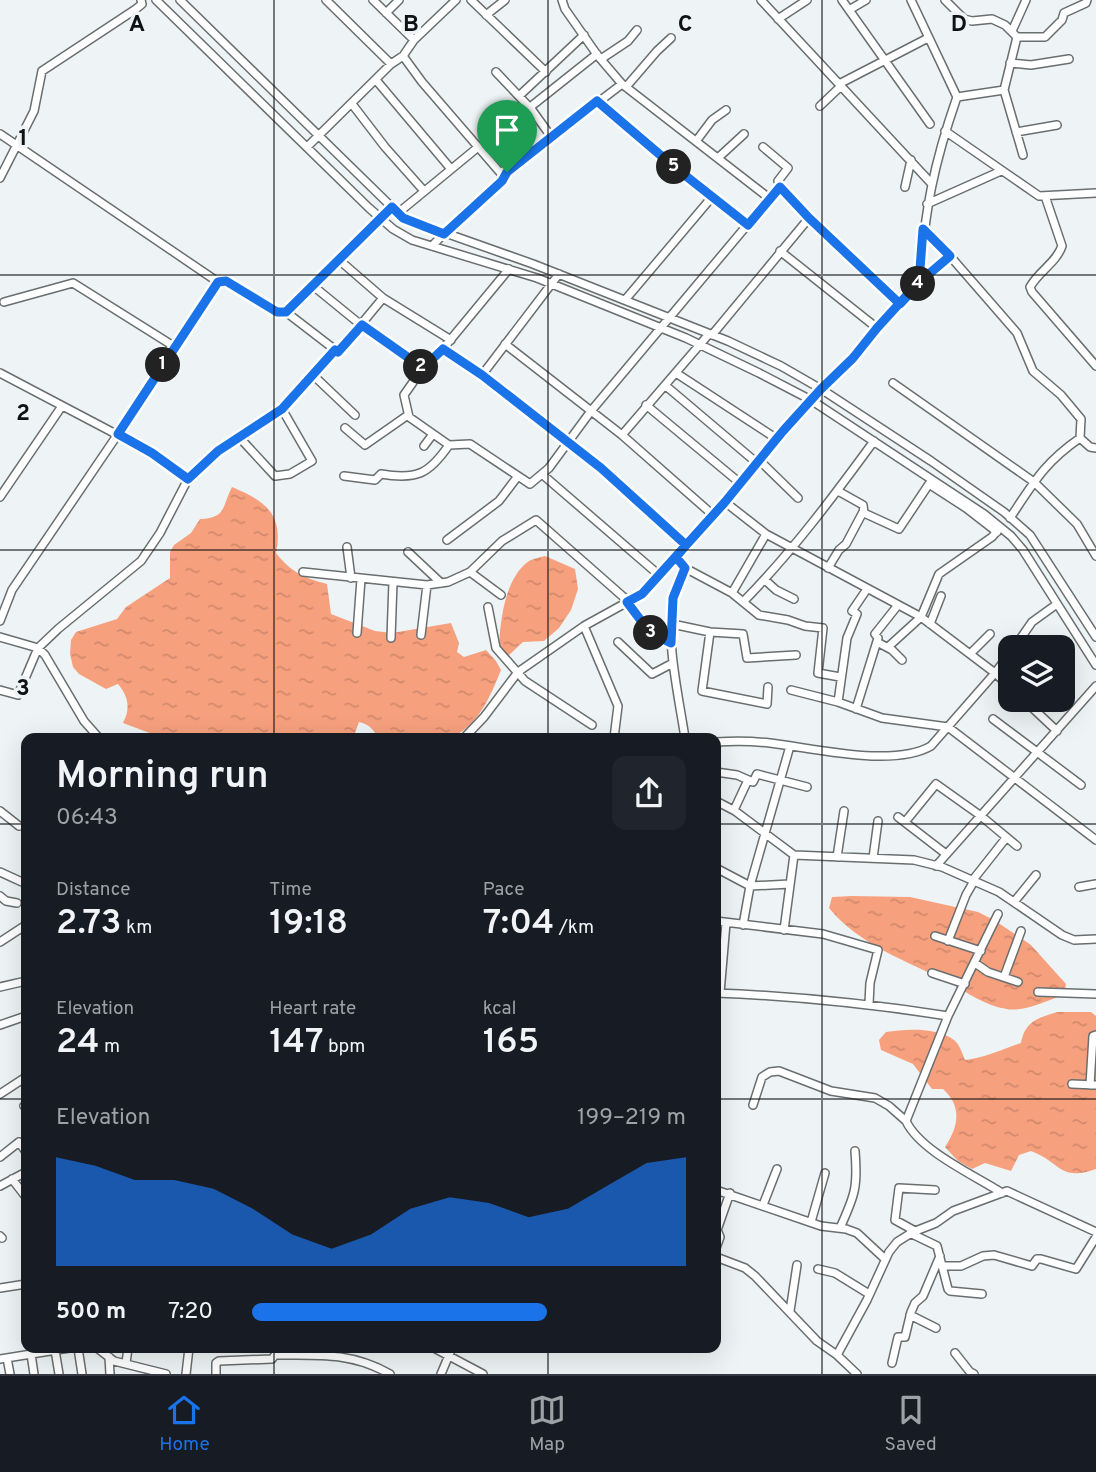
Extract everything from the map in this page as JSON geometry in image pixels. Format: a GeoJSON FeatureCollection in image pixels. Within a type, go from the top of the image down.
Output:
{"type":"FeatureCollection","features":[{"type":"Feature","properties":{"kind":"street"},"geometry":{"type":"LineString","coordinates":[[0,178],[34,111],[42,71],[136,9],[142,4],[141,0]]}},
{"type":"Feature","properties":{"kind":"street"},"geometry":{"type":"LineString","coordinates":[[156,0],[393,229],[412,240],[551,284],[699,344],[811,400],[984,514],[999,530]]}},
{"type":"Feature","properties":{"kind":"street"},"geometry":{"type":"LineString","coordinates":[[180,0],[395,210],[417,225],[559,274],[710,334],[781,366],[931,461],[1030,535],[1096,637]]}},
{"type":"Feature","properties":{"kind":"street"},"geometry":{"type":"LineString","coordinates":[[326,0],[391,64]]}},
{"type":"Feature","properties":{"kind":"street"},"geometry":{"type":"LineString","coordinates":[[373,0],[414,40]]}},
{"type":"Feature","properties":{"kind":"street"},"geometry":{"type":"LineString","coordinates":[[386,13],[399,0]]}},
{"type":"Feature","properties":{"kind":"street"},"geometry":{"type":"LineString","coordinates":[[307,147],[391,64],[403,56],[414,40],[456,0]]}},
{"type":"Feature","properties":{"kind":"street"},"geometry":{"type":"LineString","coordinates":[[471,0],[546,72]]}},
{"type":"Feature","properties":{"kind":"street"},"geometry":{"type":"LineString","coordinates":[[486,15],[505,0]]}},
{"type":"Feature","properties":{"kind":"street"},"geometry":{"type":"LineString","coordinates":[[562,0],[565,9],[599,57],[624,85],[769,198]]}},
{"type":"Feature","properties":{"kind":"street"},"geometry":{"type":"LineString","coordinates":[[761,0],[931,183]]}},
{"type":"Feature","properties":{"kind":"street"},"geometry":{"type":"LineString","coordinates":[[778,19],[807,0]]}},
{"type":"Feature","properties":{"kind":"street"},"geometry":{"type":"LineString","coordinates":[[842,0],[930,124]]}},
{"type":"Feature","properties":{"kind":"street"},"geometry":{"type":"LineString","coordinates":[[849,10],[866,0]]}},
{"type":"Feature","properties":{"kind":"street"},"geometry":{"type":"LineString","coordinates":[[911,0],[957,97],[931,183],[923,229],[919,282]]}},
{"type":"Feature","properties":{"kind":"street"},"geometry":{"type":"LineString","coordinates":[[946,0],[964,19],[992,19],[1015,34],[1045,37],[1062,20],[1064,13],[1086,3],[1087,0]]}},
{"type":"Feature","properties":{"kind":"street"},"geometry":{"type":"LineString","coordinates":[[1023,155],[1004,90],[1015,34],[1026,0]]}},
{"type":"Feature","properties":{"kind":"street"},"geometry":{"type":"LineString","coordinates":[[529,108],[599,57],[628,41],[637,30]]}},
{"type":"Feature","properties":{"kind":"street"},"geometry":{"type":"LineString","coordinates":[[519,96],[584,35]]}},
{"type":"Feature","properties":{"kind":"street"},"geometry":{"type":"LineString","coordinates":[[432,246],[504,177],[597,101],[624,85],[671,38]]}},
{"type":"Feature","properties":{"kind":"street"},"geometry":{"type":"LineString","coordinates":[[820,106],[840,85],[928,38]]}},
{"type":"Feature","properties":{"kind":"street"},"geometry":{"type":"LineString","coordinates":[[403,56],[477,148],[504,177]]}},
{"type":"Feature","properties":{"kind":"street"},"geometry":{"type":"LineString","coordinates":[[1010,63],[1031,65],[1069,59]]}},
{"type":"Feature","properties":{"kind":"street"},"geometry":{"type":"LineString","coordinates":[[496,72],[552,138]]}},
{"type":"Feature","properties":{"kind":"street"},"geometry":{"type":"LineString","coordinates":[[376,80],[451,169]]}},
{"type":"Feature","properties":{"kind":"street"},"geometry":{"type":"LineString","coordinates":[[957,97],[1004,90]]}},
{"type":"Feature","properties":{"kind":"street"},"geometry":{"type":"LineString","coordinates":[[597,101],[748,225]]}},
{"type":"Feature","properties":{"kind":"street"},"geometry":{"type":"LineString","coordinates":[[352,104],[424,191]]}},
{"type":"Feature","properties":{"kind":"street"},"geometry":{"type":"LineString","coordinates":[[697,140],[712,120],[726,110]]}},
{"type":"Feature","properties":{"kind":"street"},"geometry":{"type":"LineString","coordinates":[[1016,132],[1057,125]]}},
{"type":"Feature","properties":{"kind":"street"},"geometry":{"type":"LineString","coordinates":[[945,131],[1039,196],[1096,193]]}},
{"type":"Feature","properties":{"kind":"street"},"geometry":{"type":"LineString","coordinates":[[0,134],[218,282],[226,281],[277,312],[286,312],[338,352],[383,298]]}},
{"type":"Feature","properties":{"kind":"street"},"geometry":{"type":"LineString","coordinates":[[719,157],[744,134]]}},
{"type":"Feature","properties":{"kind":"street"},"geometry":{"type":"LineString","coordinates":[[763,147],[788,168],[778,181],[780,187],[900,304]]}},
{"type":"Feature","properties":{"kind":"street"},"geometry":{"type":"LineString","coordinates":[[286,312],[380,218],[424,191],[477,148]]}},
{"type":"Feature","properties":{"kind":"street"},"geometry":{"type":"LineString","coordinates":[[905,187],[911,160]]}},
{"type":"Feature","properties":{"kind":"street"},"geometry":{"type":"LineString","coordinates":[[927,204],[1001,171]]}},
{"type":"Feature","properties":{"kind":"street"},"geometry":{"type":"LineString","coordinates":[[509,269],[451,340],[423,368],[404,395],[408,415],[433,434],[449,445],[470,444],[530,484],[543,475],[591,411],[780,187]]}},
{"type":"Feature","properties":{"kind":"street"},"geometry":{"type":"LineString","coordinates":[[1045,195],[1062,246],[1058,256],[1030,287],[1096,366]]}},
{"type":"Feature","properties":{"kind":"street"},"geometry":{"type":"LineString","coordinates":[[625,300],[712,197]]}},
{"type":"Feature","properties":{"kind":"street"},"geometry":{"type":"LineString","coordinates":[[622,435],[699,344],[756,284],[809,218]]}},
{"type":"Feature","properties":{"kind":"street"},"geometry":{"type":"LineString","coordinates":[[923,229],[1017,333],[1033,371],[1061,395],[1081,419],[1080,438]]}},
{"type":"Feature","properties":{"kind":"street"},"geometry":{"type":"LineString","coordinates":[[780,251],[877,328]]}},
{"type":"Feature","properties":{"kind":"street"},"geometry":{"type":"LineString","coordinates":[[469,733],[518,672],[584,626],[642,594],[821,389],[853,358],[919,282],[950,256]]}},
{"type":"Feature","properties":{"kind":"street"},"geometry":{"type":"LineString","coordinates":[[338,259],[383,298],[451,340]]}},
{"type":"Feature","properties":{"kind":"street"},"geometry":{"type":"LineString","coordinates":[[482,375],[559,274]]}},
{"type":"Feature","properties":{"kind":"street"},"geometry":{"type":"LineString","coordinates":[[0,621],[12,590],[218,282]]}},
{"type":"Feature","properties":{"kind":"street"},"geometry":{"type":"LineString","coordinates":[[4,302],[73,283],[175,347]]}},
{"type":"Feature","properties":{"kind":"street"},"geometry":{"type":"LineString","coordinates":[[312,285],[423,368]]}},
{"type":"Feature","properties":{"kind":"street"},"geometry":{"type":"LineString","coordinates":[[582,298],[589,286]]}},
{"type":"Feature","properties":{"kind":"street"},"geometry":{"type":"LineString","coordinates":[[505,344],[622,435],[713,515]]}},
{"type":"Feature","properties":{"kind":"street"},"geometry":{"type":"LineString","coordinates":[[443,349],[482,375],[601,468],[686,545]]}},
{"type":"Feature","properties":{"kind":"street"},"geometry":{"type":"LineString","coordinates":[[0,690],[18,695],[38,648],[141,561],[160,533],[188,479],[218,451],[282,409],[335,350]]}},
{"type":"Feature","properties":{"kind":"street"},"geometry":{"type":"LineString","coordinates":[[0,373],[152,453],[188,479]]}},
{"type":"Feature","properties":{"kind":"street"},"geometry":{"type":"LineString","coordinates":[[676,373],[776,439]]}},
{"type":"Feature","properties":{"kind":"street"},"geometry":{"type":"LineString","coordinates":[[313,374],[355,415]]}},
{"type":"Feature","properties":{"kind":"street"},"geometry":{"type":"LineString","coordinates":[[893,383],[1034,482],[1077,524],[1096,556]]}},
{"type":"Feature","properties":{"kind":"street"},"geometry":{"type":"LineString","coordinates":[[666,386],[758,461],[798,498]]}},
{"type":"Feature","properties":{"kind":"street"},"geometry":{"type":"LineString","coordinates":[[0,497],[62,405]]}},
{"type":"Feature","properties":{"kind":"street"},"geometry":{"type":"LineString","coordinates":[[646,405],[740,483]]}},
{"type":"Feature","properties":{"kind":"street"},"geometry":{"type":"LineString","coordinates":[[239,437],[275,477],[290,474],[312,461],[282,409]]}},
{"type":"Feature","properties":{"kind":"street"},"geometry":{"type":"LineString","coordinates":[[345,428],[365,445],[408,415]]}},
{"type":"Feature","properties":{"kind":"street"},"geometry":{"type":"LineString","coordinates":[[424,446],[433,434]]}},
{"type":"Feature","properties":{"kind":"street"},"geometry":{"type":"LineString","coordinates":[[1080,438],[1090,447],[1096,447]]}},
{"type":"Feature","properties":{"kind":"street"},"geometry":{"type":"LineString","coordinates":[[1010,518],[1056,455],[1080,438]]}},
{"type":"Feature","properties":{"kind":"street"},"geometry":{"type":"LineString","coordinates":[[743,602],[765,580],[838,491],[874,441]]}},
{"type":"Feature","properties":{"kind":"street"},"geometry":{"type":"LineString","coordinates":[[344,476],[375,480],[381,474],[401,477],[427,470],[436,464],[449,445]]}},
{"type":"Feature","properties":{"kind":"street"},"geometry":{"type":"LineString","coordinates":[[543,475],[659,575]]}},
{"type":"Feature","properties":{"kind":"street"},"geometry":{"type":"LineString","coordinates":[[447,540],[499,501],[518,476]]}},
{"type":"Feature","properties":{"kind":"street"},"geometry":{"type":"LineString","coordinates":[[863,512],[899,530],[929,484],[966,508],[1023,550],[1096,665]]}},
{"type":"Feature","properties":{"kind":"street"},"geometry":{"type":"LineString","coordinates":[[828,568],[846,544],[863,512],[863,505],[838,491]]}},
{"type":"Feature","properties":{"kind":"street"},"geometry":{"type":"LineString","coordinates":[[725,502],[766,534],[921,617],[998,676]]}},
{"type":"Feature","properties":{"kind":"street"},"geometry":{"type":"LineString","coordinates":[[303,572],[427,585],[448,582],[470,572],[502,541],[536,520],[628,601],[645,626],[644,629],[671,643]]}},
{"type":"Feature","properties":{"kind":"street"},"geometry":{"type":"LineString","coordinates":[[888,647],[921,617],[939,575],[999,530]]}},
{"type":"Feature","properties":{"kind":"street"},"geometry":{"type":"LineString","coordinates":[[732,593],[766,534]]}},
{"type":"Feature","properties":{"kind":"street"},"geometry":{"type":"LineString","coordinates":[[347,547],[351,578]]}},
{"type":"Feature","properties":{"kind":"street"},"geometry":{"type":"LineString","coordinates":[[408,552],[440,583]]}},
{"type":"Feature","properties":{"kind":"street"},"geometry":{"type":"LineString","coordinates":[[676,557],[685,568],[732,593],[759,615],[823,628],[818,673],[840,677]]}},
{"type":"Feature","properties":{"kind":"street"},"geometry":{"type":"LineString","coordinates":[[684,733],[671,643],[673,598],[685,568]]}},
{"type":"Feature","properties":{"kind":"street"},"geometry":{"type":"LineString","coordinates":[[470,572],[501,595]]}},
{"type":"Feature","properties":{"kind":"street"},"geometry":{"type":"LineString","coordinates":[[357,633],[361,579]]}},
{"type":"Feature","properties":{"kind":"street"},"geometry":{"type":"LineString","coordinates":[[765,580],[793,599]]}},
{"type":"Feature","properties":{"kind":"street"},"geometry":{"type":"LineString","coordinates":[[391,638],[393,582]]}},
{"type":"Feature","properties":{"kind":"street"},"geometry":{"type":"LineString","coordinates":[[421,635],[427,585]]}},
{"type":"Feature","properties":{"kind":"street"},"geometry":{"type":"LineString","coordinates":[[838,702],[847,638],[856,614],[852,611],[867,589]]}},
{"type":"Feature","properties":{"kind":"street"},"geometry":{"type":"LineString","coordinates":[[930,624],[941,596]]}},
{"type":"Feature","properties":{"kind":"street"},"geometry":{"type":"LineString","coordinates":[[1023,635],[1032,622],[1057,604]]}},
{"type":"Feature","properties":{"kind":"street"},"geometry":{"type":"LineString","coordinates":[[856,709],[877,642],[875,634],[898,605]]}},
{"type":"Feature","properties":{"kind":"street"},"geometry":{"type":"LineString","coordinates":[[488,607],[494,645],[525,681],[592,725]]}},
{"type":"Feature","properties":{"kind":"street"},"geometry":{"type":"LineString","coordinates":[[672,624],[710,632],[743,634],[747,658],[796,655]]}},
{"type":"Feature","properties":{"kind":"street"},"geometry":{"type":"LineString","coordinates":[[584,626],[618,706],[615,733]]}},
{"type":"Feature","properties":{"kind":"street"},"geometry":{"type":"LineString","coordinates":[[710,632],[702,691],[767,704],[768,687]]}},
{"type":"Feature","properties":{"kind":"street"},"geometry":{"type":"LineString","coordinates":[[970,654],[990,635]]}},
{"type":"Feature","properties":{"kind":"street"},"geometry":{"type":"LineString","coordinates":[[0,637],[38,648],[46,655],[84,722],[94,733]]}},
{"type":"Feature","properties":{"kind":"street"},"geometry":{"type":"LineString","coordinates":[[618,642],[652,674],[673,663]]}},
{"type":"Feature","properties":{"kind":"street"},"geometry":{"type":"LineString","coordinates":[[877,642],[888,647],[902,660]]}},
{"type":"Feature","properties":{"kind":"street"},"geometry":{"type":"LineString","coordinates":[[721,742],[767,743],[898,757],[920,752],[931,746],[998,669]]}},
{"type":"Feature","properties":{"kind":"street"},"geometry":{"type":"LineString","coordinates":[[936,866],[1096,686]]}},
{"type":"Feature","properties":{"kind":"street"},"geometry":{"type":"LineString","coordinates":[[791,690],[838,702],[881,718],[948,727],[1096,839]]}},
{"type":"Feature","properties":{"kind":"street"},"geometry":{"type":"LineString","coordinates":[[1037,712],[1057,731]]}},
{"type":"Feature","properties":{"kind":"street"},"geometry":{"type":"LineString","coordinates":[[993,719],[1081,785]]}},
{"type":"Feature","properties":{"kind":"street"},"geometry":{"type":"LineString","coordinates":[[743,925],[750,886],[790,746]]}},
{"type":"Feature","properties":{"kind":"street"},"geometry":{"type":"LineString","coordinates":[[721,773],[753,782],[757,774],[807,787]]}},
{"type":"Feature","properties":{"kind":"street"},"geometry":{"type":"LineString","coordinates":[[734,810],[747,780]]}},
{"type":"Feature","properties":{"kind":"street"},"geometry":{"type":"LineString","coordinates":[[946,854],[902,819],[936,784],[1017,846]]}},
{"type":"Feature","properties":{"kind":"street"},"geometry":{"type":"LineString","coordinates":[[721,804],[734,810],[794,855],[914,860],[936,866],[999,892],[1062,935],[1074,940],[1096,939]]}},
{"type":"Feature","properties":{"kind":"street"},"geometry":{"type":"LineString","coordinates":[[0,811],[19,826]]}},
{"type":"Feature","properties":{"kind":"street"},"geometry":{"type":"LineString","coordinates":[[837,857],[844,811]]}},
{"type":"Feature","properties":{"kind":"street"},"geometry":{"type":"LineString","coordinates":[[873,858],[878,821]]}},
{"type":"Feature","properties":{"kind":"street"},"geometry":{"type":"LineString","coordinates":[[948,941],[973,881],[1006,838]]}},
{"type":"Feature","properties":{"kind":"street"},"geometry":{"type":"LineString","coordinates":[[784,930],[794,855]]}},
{"type":"Feature","properties":{"kind":"street"},"geometry":{"type":"LineString","coordinates":[[721,871],[750,886],[790,884]]}},
{"type":"Feature","properties":{"kind":"street"},"geometry":{"type":"LineString","coordinates":[[0,872],[21,882]]}},
{"type":"Feature","properties":{"kind":"street"},"geometry":{"type":"LineString","coordinates":[[1014,902],[1036,874]]}},
{"type":"Feature","properties":{"kind":"street"},"geometry":{"type":"LineString","coordinates":[[1079,887],[1096,884]]}},
{"type":"Feature","properties":{"kind":"street"},"geometry":{"type":"LineString","coordinates":[[0,896],[6,901],[17,903]]}},
{"type":"Feature","properties":{"kind":"street"},"geometry":{"type":"LineString","coordinates":[[906,1121],[948,1016],[998,915]]}},
{"type":"Feature","properties":{"kind":"street"},"geometry":{"type":"LineString","coordinates":[[721,922],[823,934],[878,950],[870,982],[869,1004]]}},
{"type":"Feature","properties":{"kind":"street"},"geometry":{"type":"LineString","coordinates":[[721,967],[726,923]]}},
{"type":"Feature","properties":{"kind":"street"},"geometry":{"type":"LineString","coordinates":[[0,941],[21,928]]}},
{"type":"Feature","properties":{"kind":"street"},"geometry":{"type":"LineString","coordinates":[[1004,978],[1021,931]]}},
{"type":"Feature","properties":{"kind":"street"},"geometry":{"type":"LineString","coordinates":[[935,936],[981,951]]}},
{"type":"Feature","properties":{"kind":"street"},"geometry":{"type":"LineString","coordinates":[[975,963],[982,969],[1018,982]]}},
{"type":"Feature","properties":{"kind":"street"},"geometry":{"type":"LineString","coordinates":[[932,973],[965,984]]}},
{"type":"Feature","properties":{"kind":"street"},"geometry":{"type":"LineString","coordinates":[[0,987],[21,982]]}},
{"type":"Feature","properties":{"kind":"street"},"geometry":{"type":"LineString","coordinates":[[1038,992],[1096,994]]}},
{"type":"Feature","properties":{"kind":"street"},"geometry":{"type":"LineString","coordinates":[[721,993],[869,1004],[948,1016]]}},
{"type":"Feature","properties":{"kind":"street"},"geometry":{"type":"LineString","coordinates":[[0,1026],[21,1018]]}},
{"type":"Feature","properties":{"kind":"street"},"geometry":{"type":"LineString","coordinates":[[1072,1084],[1093,1085],[1093,1036],[1096,1035]]}},
{"type":"Feature","properties":{"kind":"street"},"geometry":{"type":"LineString","coordinates":[[753,1105],[762,1076],[779,1071],[831,1091],[874,1098],[906,1121],[909,1128],[931,1148],[1002,1193]]}},
{"type":"Feature","properties":{"kind":"street"},"geometry":{"type":"LineString","coordinates":[[0,1094],[21,1080]]}},
{"type":"Feature","properties":{"kind":"street"},"geometry":{"type":"LineString","coordinates":[[0,1157],[19,1142],[21,1145]]}},
{"type":"Feature","properties":{"kind":"street"},"geometry":{"type":"LineString","coordinates":[[840,1228],[858,1180],[855,1151]]}},
{"type":"Feature","properties":{"kind":"street"},"geometry":{"type":"LineString","coordinates":[[763,1205],[776,1169]]}},
{"type":"Feature","properties":{"kind":"street"},"geometry":{"type":"LineString","coordinates":[[811,1222],[825,1173]]}},
{"type":"Feature","properties":{"kind":"street"},"geometry":{"type":"LineString","coordinates":[[0,1186],[21,1174]]}},
{"type":"Feature","properties":{"kind":"street"},"geometry":{"type":"LineString","coordinates":[[12,1179],[21,1191]]}},
{"type":"Feature","properties":{"kind":"street"},"geometry":{"type":"LineString","coordinates":[[935,1190],[899,1188],[895,1220],[935,1243],[950,1291],[982,1294]]}},
{"type":"Feature","properties":{"kind":"street"},"geometry":{"type":"LineString","coordinates":[[721,1191],[811,1222],[856,1233],[885,1259]]}},
{"type":"Feature","properties":{"kind":"street"},"geometry":{"type":"LineString","coordinates":[[837,1355],[885,1259],[897,1242],[936,1223],[953,1211],[1007,1191],[1096,1234],[1076,1269],[1041,1259],[1037,1259],[1032,1266],[994,1255],[983,1256],[961,1266],[942,1266]]}},
{"type":"Feature","properties":{"kind":"street"},"geometry":{"type":"LineString","coordinates":[[721,1219],[730,1194]]}},
{"type":"Feature","properties":{"kind":"street"},"geometry":{"type":"LineString","coordinates":[[892,1363],[896,1341],[898,1337],[905,1337],[915,1303],[923,1296],[940,1256]]}},
{"type":"Feature","properties":{"kind":"street"},"geometry":{"type":"LineString","coordinates":[[721,1259],[745,1268],[817,1341],[857,1374]]}},
{"type":"Feature","properties":{"kind":"street"},"geometry":{"type":"LineString","coordinates":[[790,1311],[797,1265]]}},
{"type":"Feature","properties":{"kind":"street"},"geometry":{"type":"LineString","coordinates":[[818,1269],[835,1273],[869,1294]]}},
{"type":"Feature","properties":{"kind":"street"},"geometry":{"type":"LineString","coordinates":[[0,1288],[21,1285]]}},
{"type":"Feature","properties":{"kind":"street"},"geometry":{"type":"LineString","coordinates":[[910,1315],[936,1328]]}},
{"type":"Feature","properties":{"kind":"street"},"geometry":{"type":"LineString","coordinates":[[10,1374],[4,1358],[37,1353]]}},
{"type":"Feature","properties":{"kind":"street"},"geometry":{"type":"LineString","coordinates":[[56,1353],[59,1374]]}},
{"type":"Feature","properties":{"kind":"street"},"geometry":{"type":"LineString","coordinates":[[79,1353],[82,1374]]}},
{"type":"Feature","properties":{"kind":"street"},"geometry":{"type":"LineString","coordinates":[[104,1353],[114,1361],[166,1374]]}},
{"type":"Feature","properties":{"kind":"street"},"geometry":{"type":"LineString","coordinates":[[126,1363],[127,1353]]}},
{"type":"Feature","properties":{"kind":"street"},"geometry":{"type":"LineString","coordinates":[[186,1374],[188,1353]]}},
{"type":"Feature","properties":{"kind":"street"},"geometry":{"type":"LineString","coordinates":[[441,1374],[451,1353]]}},
{"type":"Feature","properties":{"kind":"street"},"geometry":{"type":"LineString","coordinates":[[452,1353],[483,1374]]}},
{"type":"Feature","properties":{"kind":"street"},"geometry":{"type":"LineString","coordinates":[[955,1353],[974,1374]]}},
{"type":"Feature","properties":{"kind":"street"},"geometry":{"type":"LineString","coordinates":[[31,1354],[34,1374]]}},
{"type":"Feature","properties":{"kind":"street"},"geometry":{"type":"LineString","coordinates":[[216,1374],[216,1363],[219,1361],[272,1359],[275,1355],[335,1355],[368,1363],[390,1374]]}},
{"type":"Feature","properties":{"kind":"street"},"geometry":{"type":"LineString","coordinates":[[109,1357],[110,1374]]}},
{"type":"Feature","properties":{"kind":"street"},"geometry":{"type":"LineString","coordinates":[[365,1374],[368,1363]]}},
{"type":"Feature","properties":{"kind":"water"},"geometry":{"type":"Polygon","coordinates":[[[232,487],[263,504],[277,528],[276,553],[298,573],[327,584],[331,614],[375,631],[392,633],[451,623],[459,643],[457,652],[464,657],[486,650],[501,670],[482,710],[468,727],[460,733],[376,733],[366,724],[359,722],[355,733],[150,733],[123,723],[128,707],[118,684],[106,689],[79,674],[73,667],[71,640],[76,632],[117,619],[126,607],[170,578],[170,552],[174,545],[191,533],[200,519],[215,516],[225,505],[232,487]]]}},
{"type":"Feature","properties":{"kind":"water"},"geometry":{"type":"Polygon","coordinates":[[[545,556],[575,569],[578,589],[571,610],[559,628],[544,641],[523,642],[507,657],[499,644],[509,588],[521,568],[529,561],[545,556]]]}},
{"type":"Feature","properties":{"kind":"water"},"geometry":{"type":"Polygon","coordinates":[[[832,897],[910,897],[978,912],[1031,945],[1066,984],[1064,995],[1014,1010],[984,1002],[884,951],[854,932],[829,908],[832,897]]]}},
{"type":"Feature","properties":{"kind":"water"},"geometry":{"type":"Polygon","coordinates":[[[1057,1012],[1091,1012],[1096,1016],[1096,1169],[1084,1172],[1067,1172],[1031,1151],[1019,1155],[1011,1171],[985,1163],[972,1169],[958,1161],[945,1147],[956,1124],[953,1102],[943,1089],[932,1089],[913,1064],[881,1050],[879,1040],[886,1032],[930,1031],[954,1040],[965,1060],[972,1059],[1021,1043],[1029,1025],[1057,1012]]]}},
{"type":"Feature","properties":{"kind":"route"},"geometry":{"type":"LineString","coordinates":[[507,172],[502,181],[444,234],[403,218],[392,207],[286,312],[277,312],[226,281],[218,282],[118,434],[152,453],[188,479],[218,451],[282,409],[335,350],[338,352],[362,325],[423,368],[443,349],[482,375],[601,468],[686,545],[676,557],[685,568],[673,598],[671,643],[644,629],[645,626],[627,602],[642,594],[676,557],[783,431],[853,358],[877,328],[900,304],[919,282],[923,229],[950,256],[923,279],[900,304],[780,187],[748,225],[597,101],[507,172]]}}]}
